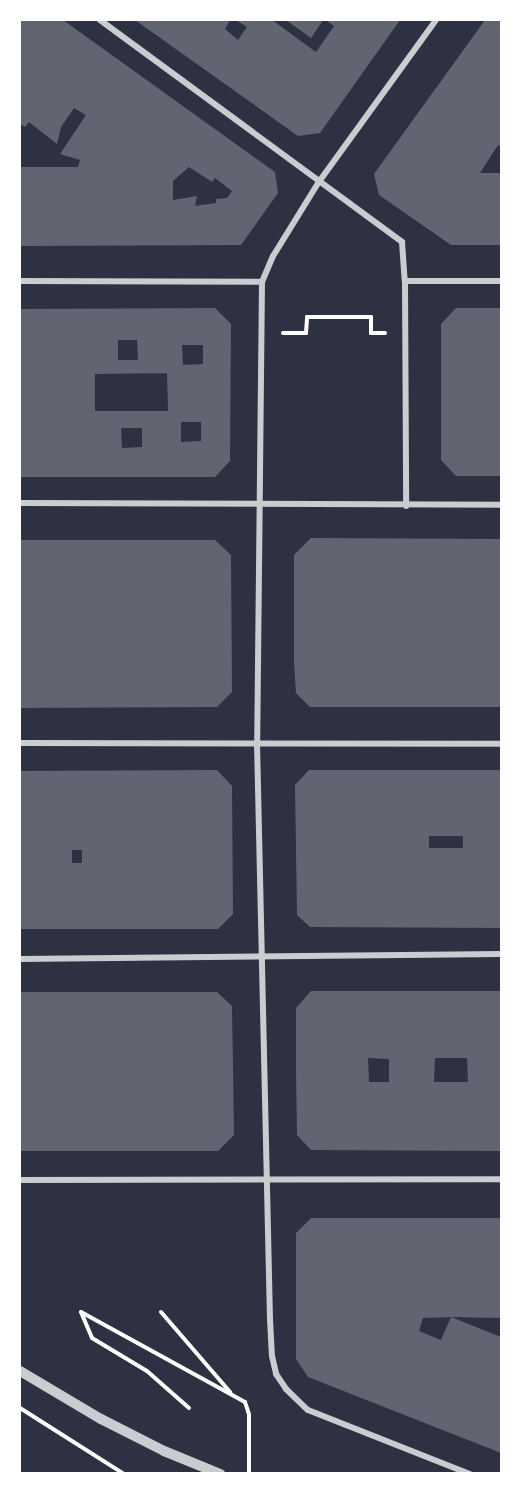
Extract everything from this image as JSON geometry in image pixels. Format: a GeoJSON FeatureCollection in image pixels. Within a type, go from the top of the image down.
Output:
{"type":"FeatureCollection","features":[{"type":"Feature","properties":{"kind":"street"},"geometry":{"type":"LineString","coordinates":[[100,20],[402,242],[406,332],[406,506]]}},
{"type":"Feature","properties":{"kind":"street"},"geometry":{"type":"LineString","coordinates":[[436,20],[320,180],[273,256],[262,282],[257,743],[272,1356],[276,1374],[286,1389],[308,1410],[470,1473]]}},
{"type":"Feature","properties":{"kind":"street"},"geometry":{"type":"LineString","coordinates":[[20,281],[262,282]]}},
{"type":"Feature","properties":{"kind":"street"},"geometry":{"type":"LineString","coordinates":[[405,281],[501,281]]}},
{"type":"Feature","properties":{"kind":"street"},"geometry":{"type":"LineString","coordinates":[[20,503],[501,505]]}},
{"type":"Feature","properties":{"kind":"street"},"geometry":{"type":"LineString","coordinates":[[20,743],[501,744]]}},
{"type":"Feature","properties":{"kind":"street"},"geometry":{"type":"LineString","coordinates":[[20,959],[501,954]]}},
{"type":"Feature","properties":{"kind":"street"},"geometry":{"type":"LineString","coordinates":[[20,1180],[501,1179]]}},
{"type":"Feature","properties":{"kind":"street"},"geometry":{"type":"LineString","coordinates":[[20,1371],[101,1419],[164,1450],[220,1473]]}},
{"type":"Feature","properties":{"kind":"path"},"geometry":{"type":"LineString","coordinates":[[261,333],[306,333],[307,317],[371,317],[371,333],[406,332]]}},
{"type":"Feature","properties":{"kind":"path"},"geometry":{"type":"LineString","coordinates":[[189,1408],[147,1371],[92,1338],[81,1312],[245,1402],[249,1414],[249,1473]]}},
{"type":"Feature","properties":{"kind":"path"},"geometry":{"type":"LineString","coordinates":[[161,1312],[232,1394]]}},
{"type":"Feature","properties":{"kind":"path"},"geometry":{"type":"LineString","coordinates":[[20,1408],[123,1473]]}},
{"type":"Feature","properties":{"kind":"building"},"geometry":{"type":"Polygon","coordinates":[[[20,20],[63,20],[275,172],[278,193],[241,245],[20,246],[20,167],[78,167],[80,160],[60,154],[86,115],[74,108],[61,127],[57,144],[29,122],[25,127],[20,124],[20,20]],[[189,167],[173,181],[173,200],[197,196],[195,206],[216,203],[216,199],[227,198],[232,191],[215,178],[212,182],[189,167]]]}},
{"type":"Feature","properties":{"kind":"building"},"geometry":{"type":"Polygon","coordinates":[[[135,20],[230,20],[225,29],[238,40],[247,27],[236,20],[272,20],[316,52],[334,26],[326,20],[400,20],[320,133],[298,136],[135,20]]]}},
{"type":"Feature","properties":{"kind":"building"},"geometry":{"type":"Polygon","coordinates":[[[286,20],[323,20],[311,38],[286,20]]]}},
{"type":"Feature","properties":{"kind":"building"},"geometry":{"type":"Polygon","coordinates":[[[485,20],[501,20],[501,147],[498,145],[480,173],[501,173],[501,245],[451,245],[379,195],[374,174],[485,20]]]}},
{"type":"Feature","properties":{"kind":"building"},"geometry":{"type":"Polygon","coordinates":[[[215,308],[231,324],[230,461],[215,477],[20,477],[20,309],[215,308]],[[118,340],[118,360],[138,360],[137,340],[118,340]],[[182,345],[183,365],[203,364],[203,345],[182,345]],[[167,373],[95,374],[95,411],[168,411],[167,373]],[[181,422],[181,442],[201,441],[201,422],[181,422]],[[121,428],[122,448],[142,447],[142,428],[121,428]]]}},
{"type":"Feature","properties":{"kind":"building"},"geometry":{"type":"Polygon","coordinates":[[[456,308],[501,308],[501,476],[456,476],[441,460],[441,324],[456,308]]]}},
{"type":"Feature","properties":{"kind":"building"},"geometry":{"type":"Polygon","coordinates":[[[311,538],[501,539],[501,707],[310,707],[296,693],[294,555],[311,538]]]}},
{"type":"Feature","properties":{"kind":"building"},"geometry":{"type":"Polygon","coordinates":[[[20,540],[215,540],[231,555],[232,692],[217,707],[20,708],[20,540]]]}},
{"type":"Feature","properties":{"kind":"building"},"geometry":{"type":"Polygon","coordinates":[[[217,770],[232,786],[233,914],[218,929],[20,929],[20,771],[217,770]],[[72,850],[72,863],[82,863],[82,850],[72,850]]]}},
{"type":"Feature","properties":{"kind":"building"},"geometry":{"type":"Polygon","coordinates":[[[309,770],[501,770],[501,928],[310,927],[297,915],[295,785],[309,770]],[[429,836],[429,848],[463,848],[463,836],[429,836]]]}},
{"type":"Feature","properties":{"kind":"building"},"geometry":{"type":"Polygon","coordinates":[[[311,991],[501,991],[501,1151],[311,1150],[297,1135],[296,1008],[311,991]],[[368,1058],[369,1082],[389,1082],[389,1059],[368,1058]],[[435,1058],[434,1082],[468,1082],[467,1058],[435,1058]]]}},
{"type":"Feature","properties":{"kind":"building"},"geometry":{"type":"Polygon","coordinates":[[[20,992],[217,992],[232,1006],[234,1135],[218,1151],[20,1151],[20,992]]]}},
{"type":"Feature","properties":{"kind":"building"},"geometry":{"type":"Polygon","coordinates":[[[311,1218],[501,1218],[501,1318],[451,1317],[501,1337],[501,1453],[308,1377],[296,1359],[296,1233],[311,1218]],[[451,1317],[423,1318],[419,1331],[441,1340],[451,1317]]]}}]}
